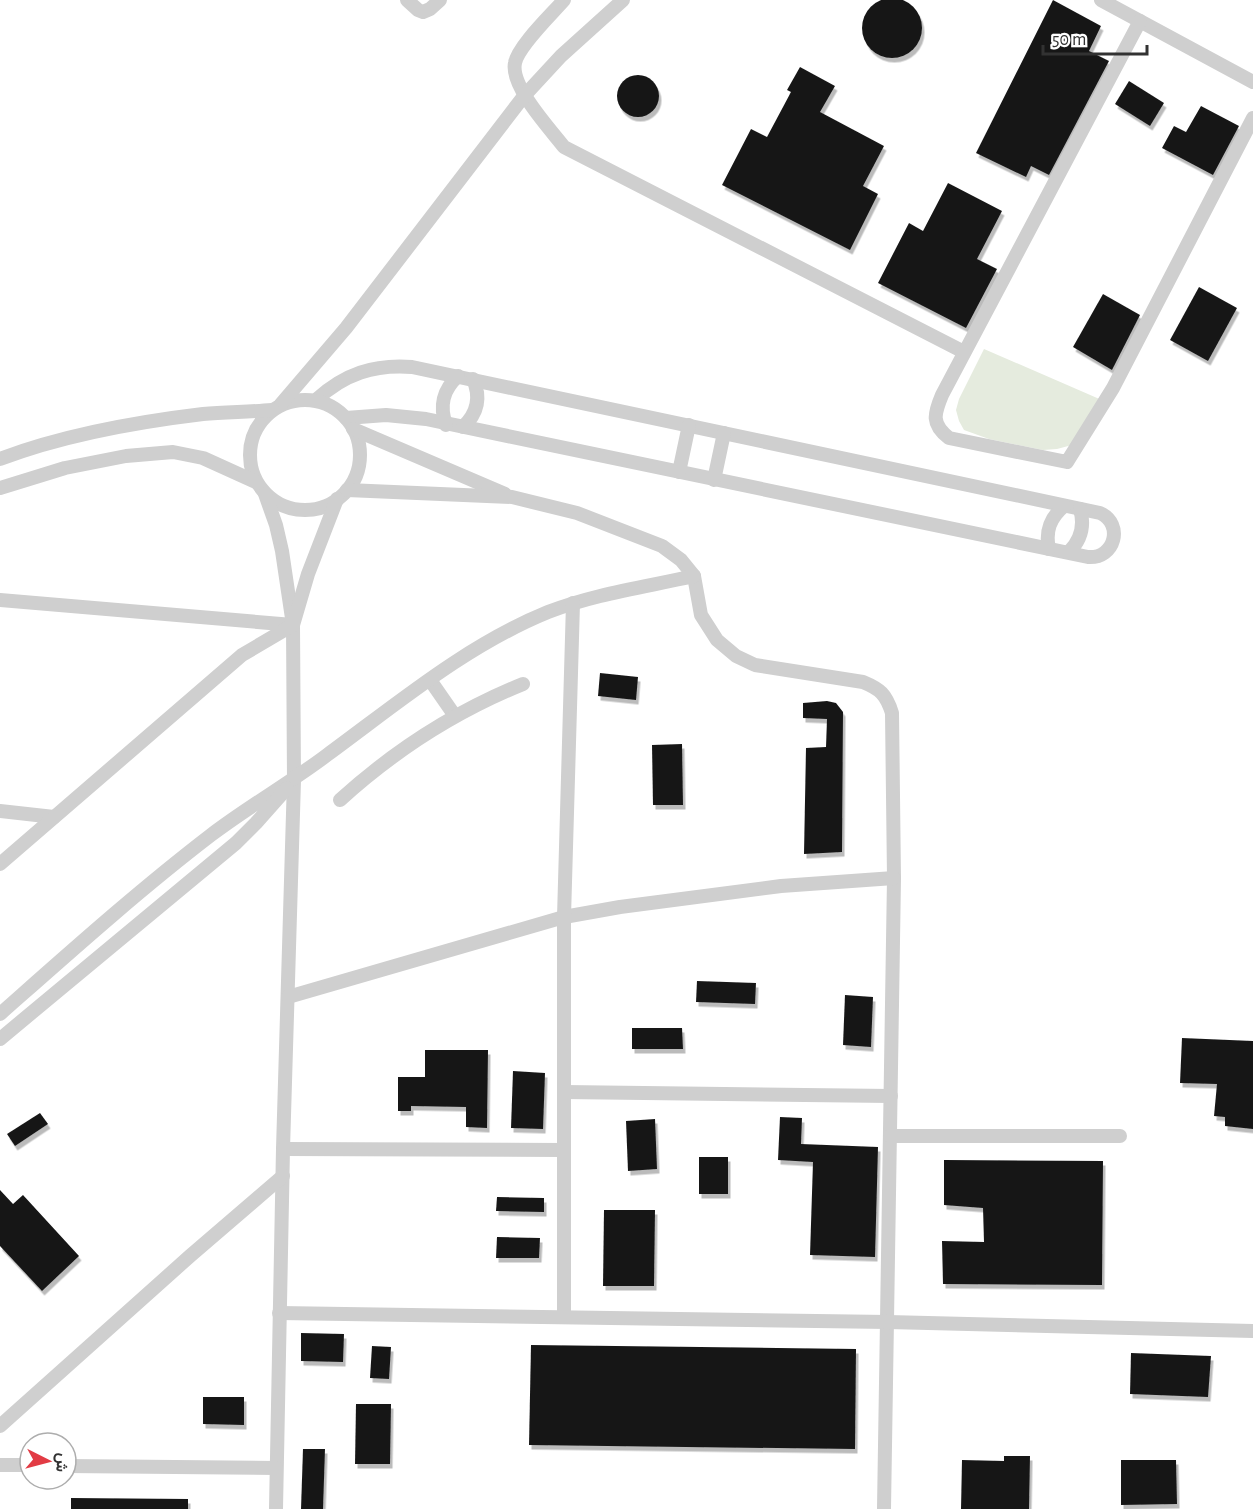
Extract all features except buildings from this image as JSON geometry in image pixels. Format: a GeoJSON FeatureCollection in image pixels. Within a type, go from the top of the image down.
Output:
{"type":"FeatureCollection","features":[{"type":"Feature","properties":{"kind":"street"},"geometry":{"type":"LineString","coordinates":[[407,0],[423,12],[440,0]]}},
{"type":"Feature","properties":{"kind":"street"},"geometry":{"type":"LineString","coordinates":[[564,0],[521,49],[515,61],[514,70],[525,96],[564,147],[964,352]]}},
{"type":"Feature","properties":{"kind":"street"},"geometry":{"type":"LineString","coordinates":[[276,1509],[283,1149],[294,780],[293,625],[276,525],[265,494],[256,482],[250,467],[249,451],[253,435],[261,421],[277,407],[346,328],[525,96],[561,56],[623,0]]}},
{"type":"Feature","properties":{"kind":"street"},"geometry":{"type":"LineString","coordinates":[[1101,0],[1253,82]]}},
{"type":"Feature","properties":{"kind":"street"},"geometry":{"type":"LineString","coordinates":[[1140,21],[964,352],[936,410],[935,422],[940,431],[949,438],[1067,462],[1113,388],[1253,118]]}},
{"type":"Feature","properties":{"kind":"street"},"geometry":{"type":"LineString","coordinates":[[316,400],[344,379],[377,367],[412,367],[1080,509],[1106,516],[1113,527],[1113,536],[1110,548],[1105,554],[1096,558],[463,427],[396,415],[366,415],[350,423]]}},
{"type":"Feature","properties":{"kind":"street"},"geometry":{"type":"LineString","coordinates":[[446,424],[442,407],[443,398],[446,390],[458,376]]}},
{"type":"Feature","properties":{"kind":"street"},"geometry":{"type":"LineString","coordinates":[[463,427],[470,421],[477,405],[477,387],[473,379]]}},
{"type":"Feature","properties":{"kind":"street"},"geometry":{"type":"LineString","coordinates":[[0,459],[25,450],[101,431],[204,414],[277,407],[298,400],[316,400],[332,407],[350,423],[512,497],[577,513],[662,546],[681,560],[694,576],[701,615],[717,640],[736,656],[755,665],[863,682],[878,688],[888,701],[892,713],[894,878],[884,1509]]}},
{"type":"Feature","properties":{"kind":"street"},"geometry":{"type":"LineString","coordinates":[[0,864],[242,655],[293,625],[308,574],[342,495],[356,476],[359,444],[350,423]]}},
{"type":"Feature","properties":{"kind":"street"},"geometry":{"type":"LineString","coordinates":[[679,472],[689,425]]}},
{"type":"Feature","properties":{"kind":"street"},"geometry":{"type":"LineString","coordinates":[[714,480],[724,433]]}},
{"type":"Feature","properties":{"kind":"street"},"geometry":{"type":"LineString","coordinates":[[0,488],[65,468],[126,456],[173,452],[203,458],[256,482]]}},
{"type":"Feature","properties":{"kind":"street"},"geometry":{"type":"LineString","coordinates":[[265,494],[292,509],[308,510],[323,507],[342,495],[512,497]]}},
{"type":"Feature","properties":{"kind":"street"},"geometry":{"type":"LineString","coordinates":[[1049,549],[1047,533],[1049,525],[1052,518],[1064,506]]}},
{"type":"Feature","properties":{"kind":"street"},"geometry":{"type":"LineString","coordinates":[[1069,552],[1080,536],[1083,522],[1080,509]]}},
{"type":"Feature","properties":{"kind":"street"},"geometry":{"type":"LineString","coordinates":[[0,1014],[108,918],[239,814],[294,780],[430,680],[497,637],[573,603],[694,576]]}},
{"type":"Feature","properties":{"kind":"street"},"geometry":{"type":"LineString","coordinates":[[0,600],[293,625]]}},
{"type":"Feature","properties":{"kind":"street"},"geometry":{"type":"LineString","coordinates":[[564,1317],[564,917],[573,603]]}},
{"type":"Feature","properties":{"kind":"street"},"geometry":{"type":"LineString","coordinates":[[430,680],[454,716]]}},
{"type":"Feature","properties":{"kind":"street"},"geometry":{"type":"LineString","coordinates":[[340,800],[383,763],[454,716],[523,684]]}},
{"type":"Feature","properties":{"kind":"street"},"geometry":{"type":"LineString","coordinates":[[0,1039],[236,843],[294,780]]}},
{"type":"Feature","properties":{"kind":"street"},"geometry":{"type":"LineString","coordinates":[[0,811],[54,817]]}},
{"type":"Feature","properties":{"kind":"street"},"geometry":{"type":"LineString","coordinates":[[288,997],[564,917],[620,907],[781,886],[894,878]]}},
{"type":"Feature","properties":{"kind":"street"},"geometry":{"type":"LineString","coordinates":[[564,1092],[891,1096]]}},
{"type":"Feature","properties":{"kind":"street"},"geometry":{"type":"LineString","coordinates":[[890,1136],[1120,1136]]}},
{"type":"Feature","properties":{"kind":"street"},"geometry":{"type":"LineString","coordinates":[[283,1149],[564,1150]]}},
{"type":"Feature","properties":{"kind":"street"},"geometry":{"type":"LineString","coordinates":[[0,1426],[283,1176]]}},
{"type":"Feature","properties":{"kind":"street"},"geometry":{"type":"LineString","coordinates":[[279,1313],[888,1322],[1253,1331]]}},
{"type":"Feature","properties":{"kind":"street"},"geometry":{"type":"LineString","coordinates":[[0,1465],[18,1465]]}},
{"type":"Feature","properties":{"kind":"street"},"geometry":{"type":"LineString","coordinates":[[78,1466],[276,1468]]}},
{"type":"Feature","properties":{"kind":"shaded area"},"geometry":{"type":"Polygon","coordinates":[[[984,349],[1104,401],[1072,445],[1057,449],[1043,450],[989,439],[964,430],[956,410],[959,399],[984,349]]]}}]}
